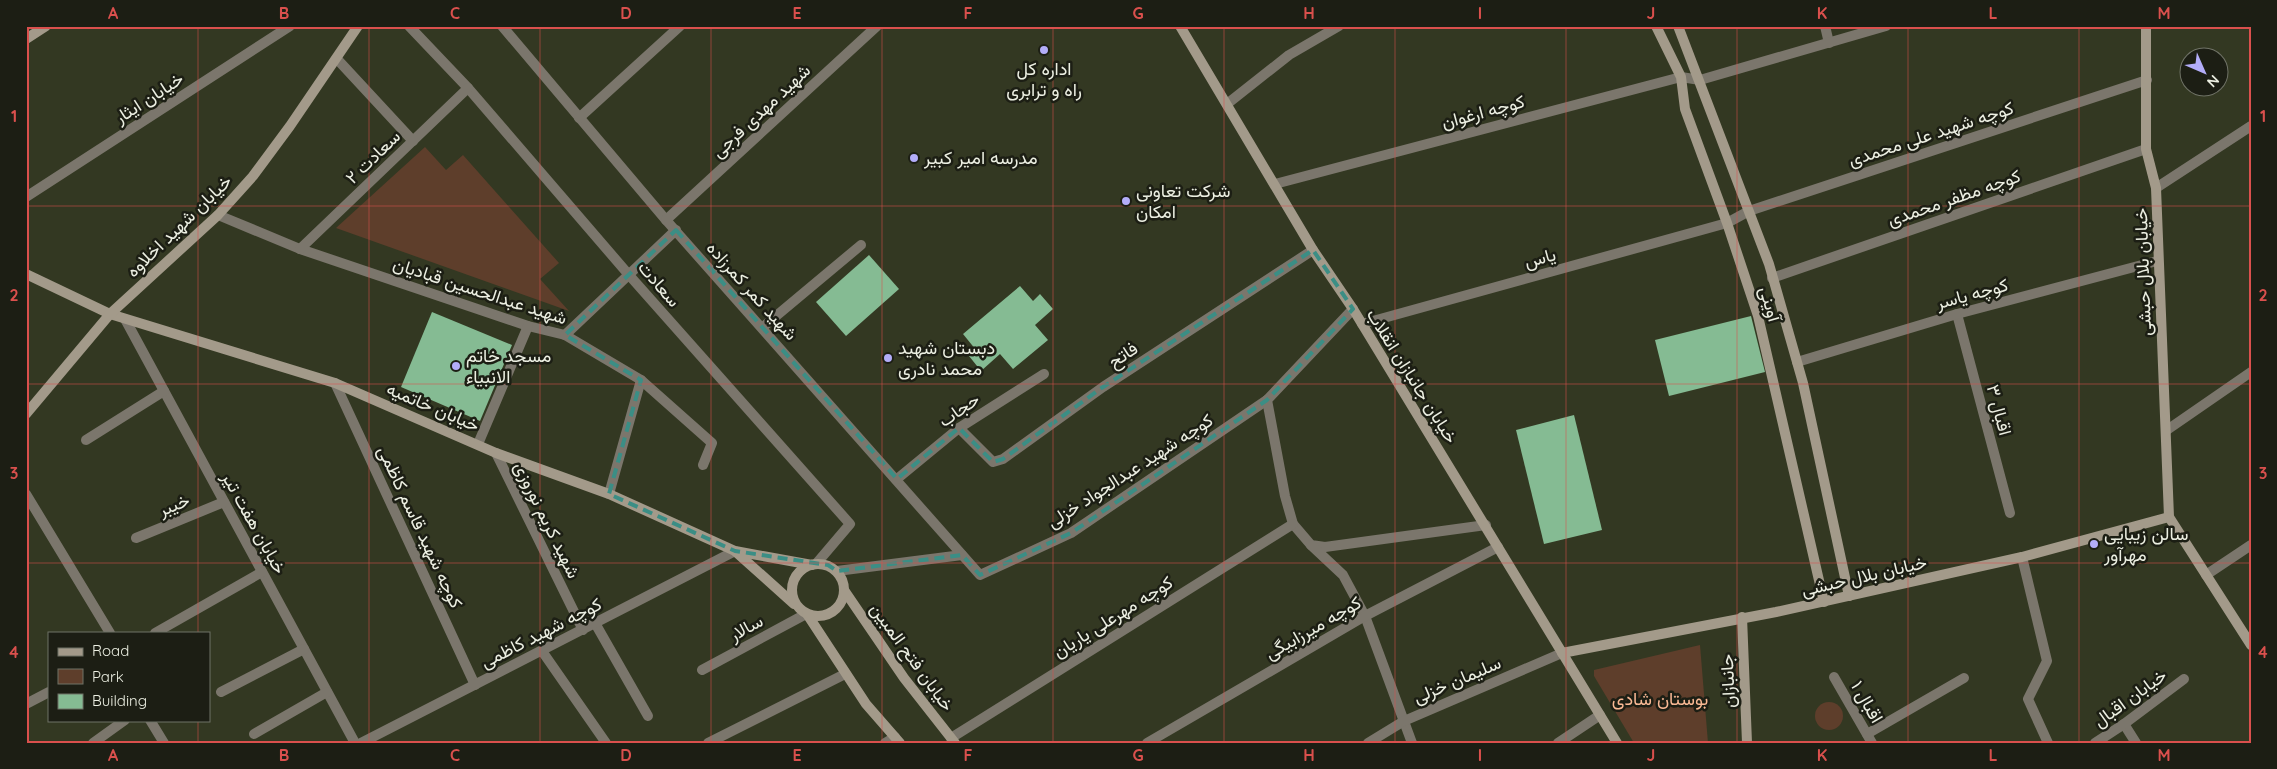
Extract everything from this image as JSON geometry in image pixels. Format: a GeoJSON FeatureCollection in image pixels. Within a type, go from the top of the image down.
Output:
{"type":"FeatureCollection","features":[{"type":"Feature","properties":{"kind":"street"},"geometry":{"type":"LineString","coordinates":[[26,39],[46,26]]}},
{"type":"Feature","properties":{"kind":"street","name":"خیابان ایثار"},"geometry":{"type":"LineString","coordinates":[[26,197],[290,26]]}},
{"type":"Feature","properties":{"kind":"street","name":"خیابان شهید اخلاوه"},"geometry":{"type":"LineString","coordinates":[[26,414],[110,314],[218,215],[253,176],[337,59],[358,26]]}},
{"type":"Feature","properties":{"kind":"street","name":"سعادت"},"geometry":{"type":"LineString","coordinates":[[409,26],[468,88],[629,275],[850,524],[814,564]]}},
{"type":"Feature","properties":{"kind":"street","name":"شهید کمر کمرزاده"},"geometry":{"type":"LineString","coordinates":[[502,26],[666,220],[763,327],[980,575]]}},
{"type":"Feature","properties":{"kind":"street"},"geometry":{"type":"LineString","coordinates":[[580,118],[680,26]]}},
{"type":"Feature","properties":{"kind":"street","name":"شهید مهدی فرجی"},"geometry":{"type":"LineString","coordinates":[[666,220],[877,26]]}},
{"type":"Feature","properties":{"kind":"street","name":"خیابان جانبازان انقلاب"},"geometry":{"type":"LineString","coordinates":[[1180,26],[1314,250],[1353,309],[1486,525],[1617,743]]}},
{"type":"Feature","properties":{"kind":"street"},"geometry":{"type":"LineString","coordinates":[[1227,104],[1289,55],[1339,26]]}},
{"type":"Feature","properties":{"kind":"street","name":"آوینی"},"geometry":{"type":"LineString","coordinates":[[1656,26],[1681,76],[1685,109],[1727,223],[1758,316],[1824,602]]}},
{"type":"Feature","properties":{"kind":"street","name":"آوینی"},"geometry":{"type":"LineString","coordinates":[[1678,26],[1749,211],[1772,278],[1797,362],[1848,596]]}},
{"type":"Feature","properties":{"kind":"street"},"geometry":{"type":"LineString","coordinates":[[1825,26],[1829,43]]}},
{"type":"Feature","properties":{"kind":"street"},"geometry":{"type":"LineString","coordinates":[[1700,80],[1886,26]]}},
{"type":"Feature","properties":{"kind":"street","name":"خیابان بلال حبشی"},"geometry":{"type":"LineString","coordinates":[[1562,653],[1824,602],[2022,557],[2169,517],[2167,430],[2157,261],[2156,188],[2146,149],[2146,26]]}},
{"type":"Feature","properties":{"kind":"street"},"geometry":{"type":"LineString","coordinates":[[337,59],[413,141]]}},
{"type":"Feature","properties":{"kind":"street","name":"کوچه ارغوان"},"geometry":{"type":"LineString","coordinates":[[1275,184],[1681,76],[1700,80]]}},
{"type":"Feature","properties":{"kind":"street","name":"کوچه شهید علی محمدی"},"geometry":{"type":"LineString","coordinates":[[1727,223],[1749,211],[2147,80]]}},
{"type":"Feature","properties":{"kind":"street","name":"سعادت ۲"},"geometry":{"type":"LineString","coordinates":[[300,249],[468,88]]}},
{"type":"Feature","properties":{"kind":"street"},"geometry":{"type":"LineString","coordinates":[[2156,188],[2251,126]]}},
{"type":"Feature","properties":{"kind":"street","name":"کوچه مظفر محمدی"},"geometry":{"type":"LineString","coordinates":[[1772,278],[2146,149]]}},
{"type":"Feature","properties":{"kind":"street","name":"شهید عبدالحسین قبادیان"},"geometry":{"type":"LineString","coordinates":[[218,215],[300,249],[528,326],[565,335],[641,380],[712,443],[702,465]]}},
{"type":"Feature","properties":{"kind":"street","name":"یاس"},"geometry":{"type":"LineString","coordinates":[[1362,324],[1727,223]]}},
{"type":"Feature","properties":{"kind":"street"},"geometry":{"type":"LineString","coordinates":[[565,335],[676,230]]}},
{"type":"Feature","properties":{"kind":"street"},"geometry":{"type":"LineString","coordinates":[[763,327],[860,244]]}},
{"type":"Feature","properties":{"kind":"street","name":"فاتح"},"geometry":{"type":"LineString","coordinates":[[959,428],[985,457],[993,462],[1003,459],[1103,387],[1314,250]]}},
{"type":"Feature","properties":{"kind":"street","name":"کوچه یاسر"},"geometry":{"type":"LineString","coordinates":[[1797,362],[1957,314],[2157,261]]}},
{"type":"Feature","properties":{"kind":"street"},"geometry":{"type":"LineString","coordinates":[[26,274],[110,314]]}},
{"type":"Feature","properties":{"kind":"street","name":"کوچه شهید عبدالجواد خزلی"},"geometry":{"type":"LineString","coordinates":[[980,575],[1071,533],[1267,400],[1353,309]]}},
{"type":"Feature","properties":{"kind":"street","name":"خیابان خاتمیه"},"geometry":{"type":"LineString","coordinates":[[110,314],[335,383],[496,453],[609,494],[735,551],[814,564]]}},
{"type":"Feature","properties":{"kind":"street","name":"اقبال ۳"},"geometry":{"type":"LineString","coordinates":[[1957,314],[2010,513]]}},
{"type":"Feature","properties":{"kind":"street","name":"خیابان هفت تیر"},"geometry":{"type":"LineString","coordinates":[[125,319],[355,743]]}},
{"type":"Feature","properties":{"kind":"street"},"geometry":{"type":"LineString","coordinates":[[478,444],[528,326]]}},
{"type":"Feature","properties":{"kind":"street"},"geometry":{"type":"LineString","coordinates":[[2167,430],[2251,372]]}},
{"type":"Feature","properties":{"kind":"street","name":"حجاب"},"geometry":{"type":"LineString","coordinates":[[897,479],[959,428],[1044,374]]}},
{"type":"Feature","properties":{"kind":"street"},"geometry":{"type":"LineString","coordinates":[[609,494],[641,380]]}},
{"type":"Feature","properties":{"kind":"street","name":"کوچه شهید قاسم کاظمی"},"geometry":{"type":"LineString","coordinates":[[335,383],[475,685]]}},
{"type":"Feature","properties":{"kind":"street"},"geometry":{"type":"LineString","coordinates":[[86,440],[164,391]]}},
{"type":"Feature","properties":{"kind":"street"},"geometry":{"type":"LineString","coordinates":[[1267,400],[1285,496],[1293,524],[1311,545],[1343,575],[1365,616],[1412,743]]}},
{"type":"Feature","properties":{"kind":"street","name":"شهید کریم نوروزی"},"geometry":{"type":"LineString","coordinates":[[496,453],[582,630]]}},
{"type":"Feature","properties":{"kind":"street"},"geometry":{"type":"LineString","coordinates":[[26,494],[109,632]]}},
{"type":"Feature","properties":{"kind":"street","name":"خیبر"},"geometry":{"type":"LineString","coordinates":[[136,538],[224,502]]}},
{"type":"Feature","properties":{"kind":"street"},"geometry":{"type":"LineString","coordinates":[[2169,517],[2251,645]]}},
{"type":"Feature","properties":{"kind":"street","name":"کوچه مهرعلی یاریان"},"geometry":{"type":"LineString","coordinates":[[953,740],[1293,524]]}},
{"type":"Feature","properties":{"kind":"street"},"geometry":{"type":"LineString","coordinates":[[1311,545],[1325,547],[1486,525]]}},
{"type":"Feature","properties":{"kind":"street"},"geometry":{"type":"LineString","coordinates":[[2206,574],[2251,545]]}},
{"type":"Feature","properties":{"kind":"street","name":"کوچه میرزابیگی"},"geometry":{"type":"LineString","coordinates":[[1147,743],[1365,616],[1498,547]]}},
{"type":"Feature","properties":{"kind":"street","name":"خیابان خاتمیه"},"geometry":{"type":"LineString","coordinates":[[735,551],[804,612]]}},
{"type":"Feature","properties":{"kind":"street","name":"کوچه شهید کاظمی"},"geometry":{"type":"LineString","coordinates":[[361,743],[735,551]]}},
{"type":"Feature","properties":{"kind":"street"},"geometry":{"type":"LineString","coordinates":[[837,571],[962,555]]}},
{"type":"Feature","properties":{"kind":"street"},"geometry":{"type":"LineString","coordinates":[[2022,557],[2048,661],[2028,699],[2048,743]]}},
{"type":"Feature","properties":{"kind":"street"},"geometry":{"type":"LineString","coordinates":[[804,612],[818,617],[828,615],[837,609],[842,600],[844,590],[842,579],[837,571],[828,565],[814,564],[799,571],[793,580],[792,595],[866,704],[898,740],[885,743]]}},
{"type":"Feature","properties":{"kind":"street"},"geometry":{"type":"LineString","coordinates":[[157,632],[262,572]]}},
{"type":"Feature","properties":{"kind":"street","name":"خیابان فتح المبین"},"geometry":{"type":"LineString","coordinates":[[844,590],[904,678],[953,740]]}},
{"type":"Feature","properties":{"kind":"street","name":"سالار"},"geometry":{"type":"LineString","coordinates":[[702,670],[804,612]]}},
{"type":"Feature","properties":{"kind":"street","name":"جانبازان"},"geometry":{"type":"LineString","coordinates":[[1742,617],[1747,743]]}},
{"type":"Feature","properties":{"kind":"street"},"geometry":{"type":"LineString","coordinates":[[595,623],[648,716]]}},
{"type":"Feature","properties":{"kind":"street"},"geometry":{"type":"LineString","coordinates":[[221,692],[304,649]]}},
{"type":"Feature","properties":{"kind":"street"},"geometry":{"type":"LineString","coordinates":[[542,650],[606,743]]}},
{"type":"Feature","properties":{"kind":"street","name":"سلیمان خزلی"},"geometry":{"type":"LineString","coordinates":[[1368,743],[1404,721],[1562,653]]}},
{"type":"Feature","properties":{"kind":"street"},"geometry":{"type":"LineString","coordinates":[[708,743],[845,674]]}},
{"type":"Feature","properties":{"kind":"street","name":"اقبال ۱"},"geometry":{"type":"LineString","coordinates":[[1834,678],[1869,739]]}},
{"type":"Feature","properties":{"kind":"street"},"geometry":{"type":"LineString","coordinates":[[1869,739],[1964,678]]}},
{"type":"Feature","properties":{"kind":"street","name":"خیابان اقبال"},"geometry":{"type":"LineString","coordinates":[[2095,743],[2124,724],[2184,679]]}},
{"type":"Feature","properties":{"kind":"street"},"geometry":{"type":"LineString","coordinates":[[254,734],[327,692]]}},
{"type":"Feature","properties":{"kind":"street"},"geometry":{"type":"LineString","coordinates":[[26,704],[48,693]]}},
{"type":"Feature","properties":{"kind":"street"},"geometry":{"type":"LineString","coordinates":[[1558,743],[1600,716]]}},
{"type":"Feature","properties":{"kind":"street"},"geometry":{"type":"LineString","coordinates":[[93,743],[122,722]]}},
{"type":"Feature","properties":{"kind":"street"},"geometry":{"type":"LineString","coordinates":[[151,722],[164,743]]}},
{"type":"Feature","properties":{"kind":"street"},"geometry":{"type":"LineString","coordinates":[[2124,724],[2136,743]]}},
{"type":"Feature","properties":{"kind":"highlighted area"},"geometry":{"type":"Polygon","coordinates":[[[676,230],[897,479],[959,428],[993,462],[1003,459],[1103,387],[1313,250],[1353,309],[1267,400],[1071,533],[980,575],[962,555],[837,571],[828,565],[735,551],[609,494],[641,380],[565,335],[676,230]]]}},
{"type":"Feature","properties":{"kind":"green space"},"geometry":{"type":"Polygon","coordinates":[[[425,147],[446,170],[463,155],[559,263],[540,279],[569,311],[336,228],[425,147]]]}},
{"type":"Feature","properties":{"kind":"green space","name":"بوستان شادی"},"geometry":{"type":"Polygon","coordinates":[[[1700,645],[1708,743],[1634,743],[1594,676],[1594,670],[1700,645]]]}},
{"type":"Feature","properties":{"kind":"green space"},"geometry":{"type":"Polygon","coordinates":[[[1829,702],[1839,706],[1843,716],[1839,726],[1829,730],[1819,726],[1815,716],[1819,706],[1829,702]]]}},
{"type":"Feature","properties":{"kind":"building"},"geometry":{"type":"Polygon","coordinates":[[[869,255],[899,289],[846,336],[816,302],[869,255]]]}},
{"type":"Feature","properties":{"kind":"building"},"geometry":{"type":"Polygon","coordinates":[[[1020,286],[1033,301],[1040,294],[1053,309],[1035,325],[1048,340],[1013,369],[1000,354],[981,371],[969,356],[976,350],[963,334],[1020,286]]]}},
{"type":"Feature","properties":{"kind":"building","name":"مسجد خاتم الانبیاء"},"geometry":{"type":"Polygon","coordinates":[[[432,312],[512,345],[480,421],[401,387],[432,312]]]}},
{"type":"Feature","properties":{"kind":"building"},"geometry":{"type":"Polygon","coordinates":[[[1751,316],[1765,372],[1669,396],[1655,340],[1751,316]]]}},
{"type":"Feature","properties":{"kind":"building"},"geometry":{"type":"Polygon","coordinates":[[[1574,415],[1602,530],[1544,544],[1516,430],[1574,415]]]}},
{"type":"Feature","properties":{"kind":"place","name":"اداره کل راه و ترابری"},"geometry":{"type":"Point","coordinates":[1044,50]}},
{"type":"Feature","properties":{"kind":"place","name":"مدرسه امیر کبیر"},"geometry":{"type":"Point","coordinates":[914,158]}},
{"type":"Feature","properties":{"kind":"place","name":"شرکت تعاونی امکان"},"geometry":{"type":"Point","coordinates":[1126,201]}},
{"type":"Feature","properties":{"kind":"place","name":"دبستان شهید محمد نادری"},"geometry":{"type":"Point","coordinates":[888,358]}},
{"type":"Feature","properties":{"kind":"place","name":"مسجد خاتم الانبیاء"},"geometry":{"type":"Point","coordinates":[456,366]}},
{"type":"Feature","properties":{"kind":"place","name":"سالن زیبایی مهرآور"},"geometry":{"type":"Point","coordinates":[2094,544]}}]}
